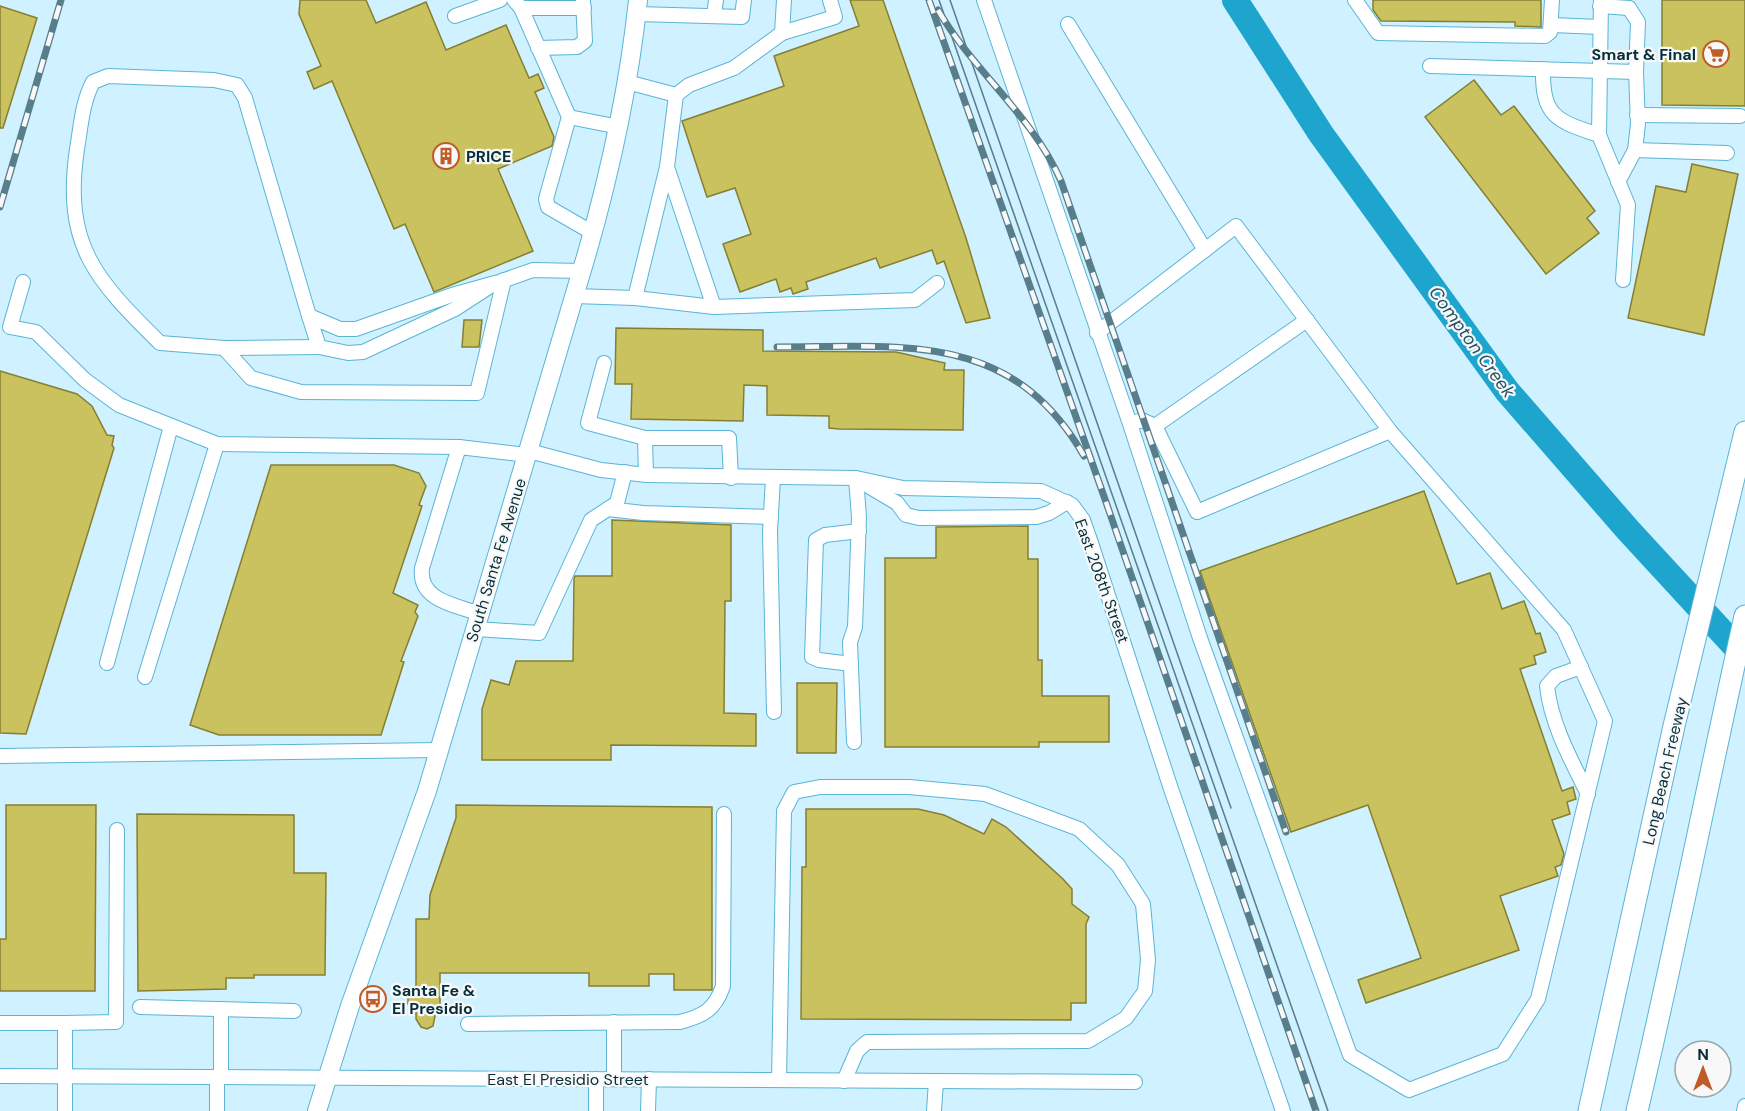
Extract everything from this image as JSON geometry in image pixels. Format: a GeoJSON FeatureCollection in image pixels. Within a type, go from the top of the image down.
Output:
{"type":"FeatureCollection","features":[{"type":"Feature","properties":{"kind":"highway","name":"Long Beach Freeway"},"geometry":{"type":"LineString","coordinates":[[1589,1111],[1674,726],[1745,432]]}},
{"type":"Feature","properties":{"kind":"highway"},"geometry":{"type":"LineString","coordinates":[[1637,1111],[1671,967],[1711,766],[1745,616]]}},
{"type":"Feature","properties":{"kind":"main road","name":"South Santa Fe Avenue"},"geometry":{"type":"LineString","coordinates":[[317,1111],[439,750],[582,271],[610,171],[627,82],[637,7]]}},
{"type":"Feature","properties":{"kind":"street"},"geometry":{"type":"LineString","coordinates":[[455,16],[500,0]]}},
{"type":"Feature","properties":{"kind":"street"},"geometry":{"type":"LineString","coordinates":[[714,16],[716,0]]}},
{"type":"Feature","properties":{"kind":"street"},"geometry":{"type":"LineString","coordinates":[[637,7],[742,17],[744,0]]}},
{"type":"Feature","properties":{"kind":"street"},"geometry":{"type":"LineString","coordinates":[[782,33],[784,0]]}},
{"type":"Feature","properties":{"kind":"street"},"geometry":{"type":"LineString","coordinates":[[635,298],[667,167],[676,95],[688,85],[734,68],[782,33],[835,17],[831,0]]}},
{"type":"Feature","properties":{"kind":"street"},"geometry":{"type":"LineString","coordinates":[[984,0],[1097,333],[1130,424],[1200,638],[1350,1055],[1409,1090],[1503,1054],[1538,999],[1605,721],[1564,630],[1390,431],[1236,226],[1097,333]]}},
{"type":"Feature","properties":{"kind":"street"},"geometry":{"type":"LineString","coordinates":[[1355,0],[1378,33],[1545,36],[1550,32],[1552,25],[1552,0]]}},
{"type":"Feature","properties":{"kind":"street"},"geometry":{"type":"LineString","coordinates":[[1618,182],[1635,150],[1638,22],[1631,4],[1600,3],[1599,135],[1618,182],[1628,205],[1623,280]]}},
{"type":"Feature","properties":{"kind":"street"},"geometry":{"type":"LineString","coordinates":[[538,48],[577,47],[585,41],[583,4],[518,4],[569,117],[546,199],[548,207],[593,233]]}},
{"type":"Feature","properties":{"kind":"street"},"geometry":{"type":"LineString","coordinates":[[1068,24],[1205,250]]}},
{"type":"Feature","properties":{"kind":"street"},"geometry":{"type":"LineString","coordinates":[[1552,25],[1600,27]]}},
{"type":"Feature","properties":{"kind":"street"},"geometry":{"type":"LineString","coordinates":[[1430,66],[1636,72]]}},
{"type":"Feature","properties":{"kind":"street"},"geometry":{"type":"LineString","coordinates":[[1543,69],[1542,90],[1547,109],[1560,121],[1599,135]]}},
{"type":"Feature","properties":{"kind":"street"},"geometry":{"type":"LineString","coordinates":[[319,347],[245,98],[237,85],[214,80],[108,76],[93,82],[85,97],[73,178],[75,221],[91,265],[120,303],[160,343],[224,348],[319,347],[348,353],[363,352],[455,309],[500,282]]}},
{"type":"Feature","properties":{"kind":"street"},"geometry":{"type":"LineString","coordinates":[[627,82],[676,95]]}},
{"type":"Feature","properties":{"kind":"street"},"geometry":{"type":"LineString","coordinates":[[1637,114],[1740,116]]}},
{"type":"Feature","properties":{"kind":"street"},"geometry":{"type":"LineString","coordinates":[[569,117],[619,127]]}},
{"type":"Feature","properties":{"kind":"street"},"geometry":{"type":"LineString","coordinates":[[1635,150],[1726,153]]}},
{"type":"Feature","properties":{"kind":"street"},"geometry":{"type":"LineString","coordinates":[[667,167],[714,308]]}},
{"type":"Feature","properties":{"kind":"street"},"geometry":{"type":"LineString","coordinates":[[309,316],[340,329],[356,328],[533,270],[582,271]]}},
{"type":"Feature","properties":{"kind":"street"},"geometry":{"type":"LineString","coordinates":[[24,282],[10,327],[36,332],[85,380],[119,405],[217,444],[145,677]]}},
{"type":"Feature","properties":{"kind":"street"},"geometry":{"type":"LineString","coordinates":[[224,348],[251,378],[300,392],[477,393],[500,282]]}},
{"type":"Feature","properties":{"kind":"street"},"geometry":{"type":"LineString","coordinates":[[574,296],[635,298],[714,308],[915,300],[937,283]]}},
{"type":"Feature","properties":{"kind":"street"},"geometry":{"type":"LineString","coordinates":[[1155,426],[1307,320]]}},
{"type":"Feature","properties":{"kind":"street"},"geometry":{"type":"LineString","coordinates":[[604,363],[588,423],[645,438],[729,438],[730,478]]}},
{"type":"Feature","properties":{"kind":"street"},"geometry":{"type":"LineString","coordinates":[[1130,424],[1142,420],[1155,426],[1197,512],[1390,431]]}},
{"type":"Feature","properties":{"kind":"street"},"geometry":{"type":"LineString","coordinates":[[106,663],[171,426]]}},
{"type":"Feature","properties":{"kind":"street"},"geometry":{"type":"LineString","coordinates":[[645,438],[646,475]]}},
{"type":"Feature","properties":{"kind":"street","name":"East 208th Street"},"geometry":{"type":"LineString","coordinates":[[217,444],[459,447],[528,453],[591,468],[646,475],[856,478],[903,488],[1041,491],[1067,502],[1083,520],[1172,789],[1283,1111]]}},
{"type":"Feature","properties":{"kind":"street"},"geometry":{"type":"LineString","coordinates":[[459,447],[422,568],[422,582],[429,594],[478,621],[539,633],[591,520],[617,503],[625,472]]}},
{"type":"Feature","properties":{"kind":"street"},"geometry":{"type":"LineString","coordinates":[[772,478],[774,712]]}},
{"type":"Feature","properties":{"kind":"street"},"geometry":{"type":"LineString","coordinates":[[856,478],[897,503],[906,515],[919,518],[1036,516],[1049,513],[1067,502]]}},
{"type":"Feature","properties":{"kind":"street"},"geometry":{"type":"LineString","coordinates":[[854,742],[850,642],[855,627],[859,531],[856,478]]}},
{"type":"Feature","properties":{"kind":"street"},"geometry":{"type":"LineString","coordinates":[[608,508],[643,513],[771,517]]}},
{"type":"Feature","properties":{"kind":"street"},"geometry":{"type":"LineString","coordinates":[[851,664],[812,657],[816,540],[825,536],[859,531]]}},
{"type":"Feature","properties":{"kind":"street"},"geometry":{"type":"LineString","coordinates":[[1581,667],[1556,676],[1547,686],[1549,703],[1567,753],[1588,794]]}},
{"type":"Feature","properties":{"kind":"street"},"geometry":{"type":"LineString","coordinates":[[0,756],[439,750]]}},
{"type":"Feature","properties":{"kind":"street"},"geometry":{"type":"LineString","coordinates":[[779,1080],[784,811],[794,792],[820,787],[909,787],[986,794],[1079,829],[1118,865],[1143,904],[1148,960],[1145,991],[1126,1018],[1088,1041],[867,1042],[857,1051],[844,1081]]}},
{"type":"Feature","properties":{"kind":"street"},"geometry":{"type":"LineString","coordinates":[[468,1024],[680,1022],[703,1016],[718,1001],[723,986],[724,814]]}},
{"type":"Feature","properties":{"kind":"street"},"geometry":{"type":"LineString","coordinates":[[0,1023],[116,1023],[117,830]]}},
{"type":"Feature","properties":{"kind":"street"},"geometry":{"type":"LineString","coordinates":[[140,1007],[294,1011]]}},
{"type":"Feature","properties":{"kind":"street"},"geometry":{"type":"LineString","coordinates":[[217,1111],[221,1009]]}},
{"type":"Feature","properties":{"kind":"street"},"geometry":{"type":"LineString","coordinates":[[65,1023],[65,1111]]}},
{"type":"Feature","properties":{"kind":"street"},"geometry":{"type":"LineString","coordinates":[[614,1023],[614,1079]]}},
{"type":"Feature","properties":{"kind":"street","name":"East El Presidio Street"},"geometry":{"type":"LineString","coordinates":[[0,1076],[1135,1082]]}},
{"type":"Feature","properties":{"kind":"street"},"geometry":{"type":"LineString","coordinates":[[596,1079],[596,1111]]}},
{"type":"Feature","properties":{"kind":"street"},"geometry":{"type":"LineString","coordinates":[[648,1111],[649,1079]]}},
{"type":"Feature","properties":{"kind":"street"},"geometry":{"type":"LineString","coordinates":[[934,1111],[936,1081]]}},
{"type":"Feature","properties":{"kind":"street"},"geometry":{"type":"LineString","coordinates":[[1744,1111],[1745,1106]]}},
{"type":"Feature","properties":{"kind":"building","name":"PRICE"},"geometry":{"type":"Polygon","coordinates":[[[300,0],[366,0],[376,23],[426,2],[446,50],[506,25],[529,78],[538,74],[544,88],[535,92],[554,137],[552,146],[498,169],[533,251],[434,292],[405,224],[394,229],[332,81],[314,89],[307,72],[321,66],[299,14],[300,0]]]}},
{"type":"Feature","properties":{"kind":"building"},"geometry":{"type":"Polygon","coordinates":[[[850,0],[883,0],[966,238],[990,318],[966,323],[944,261],[937,264],[932,250],[880,268],[876,258],[806,282],[808,289],[793,294],[791,288],[780,292],[776,279],[740,292],[723,244],[751,234],[735,188],[707,197],[682,121],[784,86],[774,56],[859,26],[850,0]]]}},
{"type":"Feature","properties":{"kind":"building"},"geometry":{"type":"Polygon","coordinates":[[[1373,0],[1541,0],[1541,27],[1515,26],[1515,22],[1381,21],[1373,10],[1373,0]]]}},
{"type":"Feature","properties":{"kind":"building","name":"Smart & Final"},"geometry":{"type":"Polygon","coordinates":[[[1662,0],[1745,0],[1745,106],[1662,105],[1662,0]]]}},
{"type":"Feature","properties":{"kind":"building"},"geometry":{"type":"Polygon","coordinates":[[[0,6],[37,18],[3,128],[0,128],[0,6]]]}},
{"type":"Feature","properties":{"kind":"building"},"geometry":{"type":"Polygon","coordinates":[[[1474,80],[1501,115],[1514,106],[1595,211],[1587,218],[1599,233],[1546,274],[1425,117],[1474,80]]]}},
{"type":"Feature","properties":{"kind":"building"},"geometry":{"type":"Polygon","coordinates":[[[1692,164],[1738,174],[1704,335],[1628,318],[1656,186],[1686,192],[1692,164]]]}},
{"type":"Feature","properties":{"kind":"building"},"geometry":{"type":"Polygon","coordinates":[[[464,320],[482,320],[479,347],[462,347],[464,320]]]}},
{"type":"Feature","properties":{"kind":"building"},"geometry":{"type":"Polygon","coordinates":[[[616,328],[763,330],[763,351],[896,352],[945,363],[944,370],[964,370],[963,430],[829,428],[829,416],[767,415],[767,386],[744,385],[743,421],[631,419],[632,384],[615,384],[616,328]]]}},
{"type":"Feature","properties":{"kind":"building"},"geometry":{"type":"Polygon","coordinates":[[[0,371],[77,394],[92,406],[107,435],[114,436],[112,445],[114,448],[26,734],[0,733],[0,371]]]}},
{"type":"Feature","properties":{"kind":"building"},"geometry":{"type":"Polygon","coordinates":[[[271,465],[394,465],[419,473],[426,486],[419,505],[422,506],[393,593],[418,605],[415,612],[418,616],[401,661],[404,662],[381,735],[219,735],[190,725],[271,465]]]}},
{"type":"Feature","properties":{"kind":"building"},"geometry":{"type":"Polygon","coordinates":[[[1424,491],[1457,584],[1490,573],[1502,609],[1524,601],[1536,634],[1540,633],[1546,652],[1534,656],[1536,664],[1520,669],[1562,791],[1573,787],[1576,799],[1567,802],[1570,814],[1552,820],[1564,854],[1561,865],[1555,867],[1558,876],[1500,896],[1519,950],[1366,1003],[1358,980],[1421,958],[1368,805],[1291,832],[1200,571],[1424,491]]]}},
{"type":"Feature","properties":{"kind":"building"},"geometry":{"type":"Polygon","coordinates":[[[612,520],[731,525],[731,601],[725,601],[724,713],[756,714],[756,746],[611,745],[611,760],[482,760],[482,709],[491,680],[509,685],[516,661],[573,661],[574,579],[575,576],[612,576],[612,520]]]}},
{"type":"Feature","properties":{"kind":"building"},"geometry":{"type":"Polygon","coordinates":[[[1028,526],[1028,559],[1038,559],[1038,660],[1042,660],[1042,696],[1109,696],[1109,742],[1039,742],[1039,747],[885,747],[885,558],[936,558],[936,527],[1028,526]]]}},
{"type":"Feature","properties":{"kind":"building"},"geometry":{"type":"Polygon","coordinates":[[[797,683],[837,683],[836,753],[797,753],[797,683]]]}},
{"type":"Feature","properties":{"kind":"building"},"geometry":{"type":"Polygon","coordinates":[[[6,805],[96,805],[95,991],[0,991],[0,939],[6,939],[6,805]]]}},
{"type":"Feature","properties":{"kind":"building"},"geometry":{"type":"Polygon","coordinates":[[[456,805],[712,807],[712,990],[674,990],[674,974],[649,974],[649,986],[589,986],[589,973],[440,973],[440,1011],[436,1011],[433,1026],[427,1029],[421,1027],[416,1019],[416,1004],[408,1004],[408,990],[416,990],[416,919],[429,919],[430,895],[456,818],[456,805]]]}},
{"type":"Feature","properties":{"kind":"building"},"geometry":{"type":"Polygon","coordinates":[[[806,809],[918,809],[944,815],[984,834],[992,819],[1006,827],[1063,879],[1072,889],[1072,904],[1089,917],[1086,924],[1086,1003],[1071,1003],[1071,1020],[801,1019],[802,867],[806,867],[806,809]]]}},
{"type":"Feature","properties":{"kind":"building"},"geometry":{"type":"Polygon","coordinates":[[[137,814],[294,815],[294,873],[326,873],[325,975],[254,975],[254,978],[226,978],[226,989],[138,991],[137,814]]]}},
{"type":"Feature","properties":{"kind":"waterway","name":"Compton Creek"},"geometry":{"type":"LineString","coordinates":[[1235,0],[1321,134],[1507,391],[1628,530],[1745,657]]}},
{"type":"Feature","properties":{"kind":"tram line"},"geometry":{"type":"LineString","coordinates":[[939,0],[1328,1111]]}},
{"type":"Feature","properties":{"kind":"tram line"},"geometry":{"type":"LineString","coordinates":[[950,0],[1231,808]]}},
{"type":"Feature","properties":{"kind":"railway"},"geometry":{"type":"LineString","coordinates":[[0,207],[61,0]]}},
{"type":"Feature","properties":{"kind":"railway"},"geometry":{"type":"LineString","coordinates":[[929,0],[1107,505],[1316,1111]]}},
{"type":"Feature","properties":{"kind":"railway"},"geometry":{"type":"LineString","coordinates":[[938,10],[968,54],[1035,135],[1061,181],[1286,832]]}},
{"type":"Feature","properties":{"kind":"railway"},"geometry":{"type":"LineString","coordinates":[[777,347],[910,348],[950,354],[988,366],[1023,386],[1055,415],[1084,456]]}},
{"type":"Feature","properties":{"kind":"place","name":"Smart & Final"},"geometry":{"type":"Point","coordinates":[1716,54]}},
{"type":"Feature","properties":{"kind":"place","name":"PRICE"},"geometry":{"type":"Point","coordinates":[446,156]}},
{"type":"Feature","properties":{"kind":"place","name":"Santa Fe & El Presidio"},"geometry":{"type":"Point","coordinates":[373,999]}}]}
